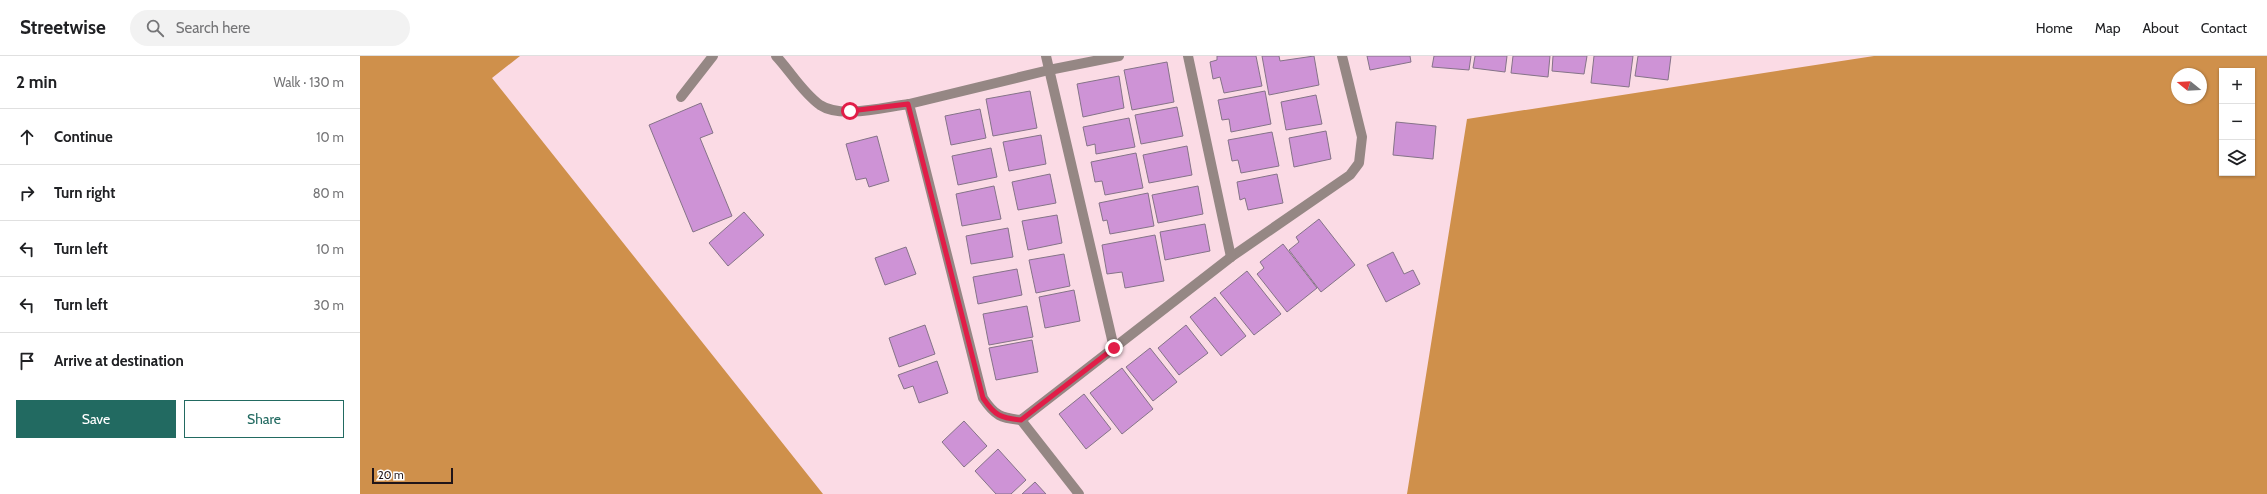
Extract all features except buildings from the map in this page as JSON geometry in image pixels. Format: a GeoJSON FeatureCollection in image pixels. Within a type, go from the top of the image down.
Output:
{"type":"FeatureCollection","features":[{"type":"Feature","properties":{"kind":"street"},"geometry":{"type":"LineString","coordinates":[[682,97],[713,56]]}},
{"type":"Feature","properties":{"kind":"street"},"geometry":{"type":"LineString","coordinates":[[776,56],[802,88],[820,105],[836,111],[850,111],[908,104],[1049,70],[1119,56]]}},
{"type":"Feature","properties":{"kind":"street"},"geometry":{"type":"LineString","coordinates":[[1046,56],[1114,348]]}},
{"type":"Feature","properties":{"kind":"street"},"geometry":{"type":"LineString","coordinates":[[1188,56],[1231,256]]}},
{"type":"Feature","properties":{"kind":"street"},"geometry":{"type":"LineString","coordinates":[[1021,420],[1231,256],[1350,175],[1359,163],[1362,137],[1342,56]]}},
{"type":"Feature","properties":{"kind":"street"},"geometry":{"type":"LineString","coordinates":[[908,104],[983,398],[992,412],[1005,418],[1021,420],[1079,494]]}},
{"type":"Feature","properties":{"kind":"shaded area"},"geometry":{"type":"Polygon","coordinates":[[[360,56],[520,56],[492,78],[823,494],[360,494],[360,56]]]}},
{"type":"Feature","properties":{"kind":"shaded area"},"geometry":{"type":"Polygon","coordinates":[[[1874,56],[2267,56],[2267,494],[1407,494],[1467,119],[1874,56]]]}},
{"type":"Feature","properties":{"kind":"route"},"geometry":{"type":"LineString","coordinates":[[850,111],[908,104],[983,398],[992,412],[1005,418],[1021,420],[1114,348]]}}]}
